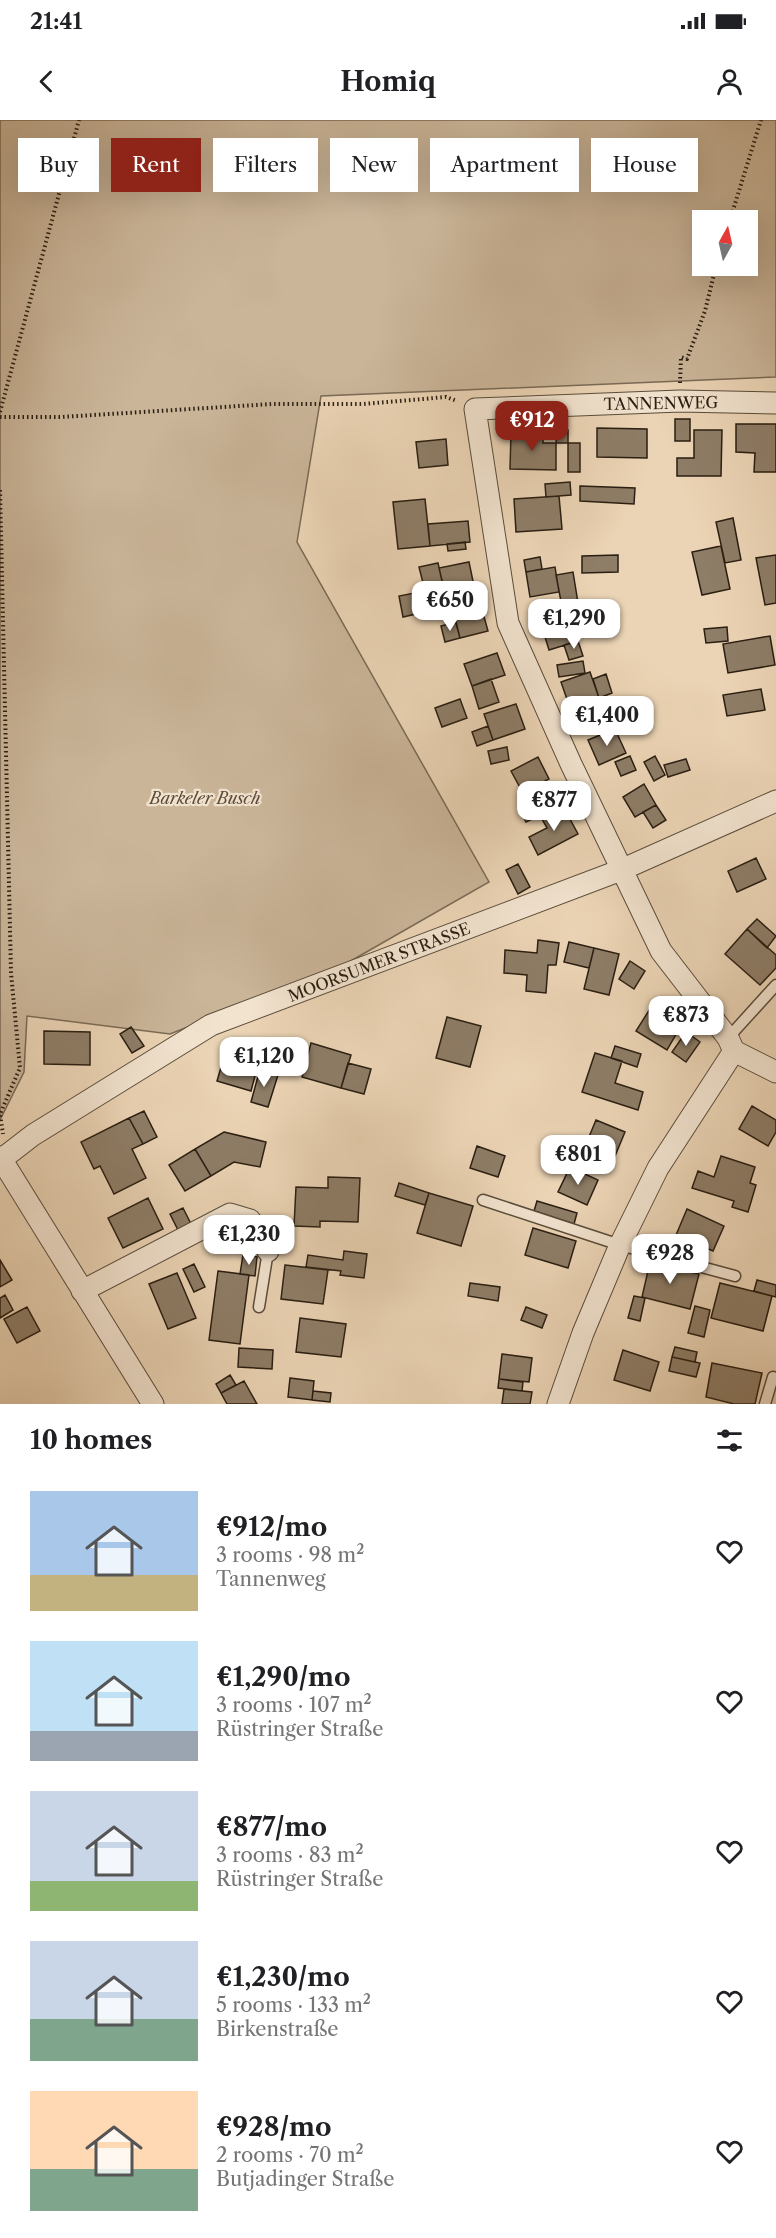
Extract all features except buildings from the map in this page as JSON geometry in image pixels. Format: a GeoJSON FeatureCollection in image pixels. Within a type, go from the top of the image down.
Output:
{"type":"FeatureCollection","features":[{"type":"Feature","properties":{"kind":"street","name":"TANNENWEG"},"geometry":{"type":"LineString","coordinates":[[475,409],[680,401],[776,403]]}},
{"type":"Feature","properties":{"kind":"street"},"geometry":{"type":"LineString","coordinates":[[475,409],[508,623],[621,870],[661,951],[731,1045],[776,1072]]}},
{"type":"Feature","properties":{"kind":"street","name":"MOORSUMER STRASSE"},"geometry":{"type":"LineString","coordinates":[[1,1158],[33,1135],[211,1025],[621,870],[776,801]]}},
{"type":"Feature","properties":{"kind":"street"},"geometry":{"type":"LineString","coordinates":[[558,1404],[583,1333],[620,1245],[658,1168],[731,1045]]}},
{"type":"Feature","properties":{"kind":"street"},"geometry":{"type":"LineString","coordinates":[[1,1158],[153,1404]]}},
{"type":"Feature","properties":{"kind":"street"},"geometry":{"type":"LineString","coordinates":[[82,1291],[230,1214],[250,1220],[268,1251]]}},
{"type":"Feature","properties":{"kind":"lane"},"geometry":{"type":"LineString","coordinates":[[731,1045],[776,985]]}},
{"type":"Feature","properties":{"kind":"lane"},"geometry":{"type":"LineString","coordinates":[[483,1200],[620,1245],[735,1276]]}},
{"type":"Feature","properties":{"kind":"lane"},"geometry":{"type":"LineString","coordinates":[[259,1307],[268,1251]]}},
{"type":"Feature","properties":{"kind":"lane"},"geometry":{"type":"LineString","coordinates":[[765,1404],[772,1377]]}},
{"type":"Feature","properties":{"kind":"path"},"geometry":{"type":"LineString","coordinates":[[0,412],[79,120]]}},
{"type":"Feature","properties":{"kind":"path"},"geometry":{"type":"LineString","coordinates":[[733,210],[761,120]]}},
{"type":"Feature","properties":{"kind":"path"},"geometry":{"type":"LineString","coordinates":[[680,401],[681,357],[687,359],[705,311],[714,276]]}},
{"type":"Feature","properties":{"kind":"path"},"geometry":{"type":"LineString","coordinates":[[0,417],[61,417],[272,404],[364,404],[446,397],[475,409]]}},
{"type":"Feature","properties":{"kind":"path"},"geometry":{"type":"LineString","coordinates":[[0,490],[10,973],[20,1068],[0,1114],[3,1132],[1,1158]]}},
{"type":"Feature","properties":{"kind":"green space","name":"Barkeler Busch"},"geometry":{"type":"Polygon","coordinates":[[[0,120],[776,120],[776,377],[321,396],[297,542],[489,882],[342,966],[170,1034],[27,1016],[24,1072],[0,1120],[0,120]]]}}]}
